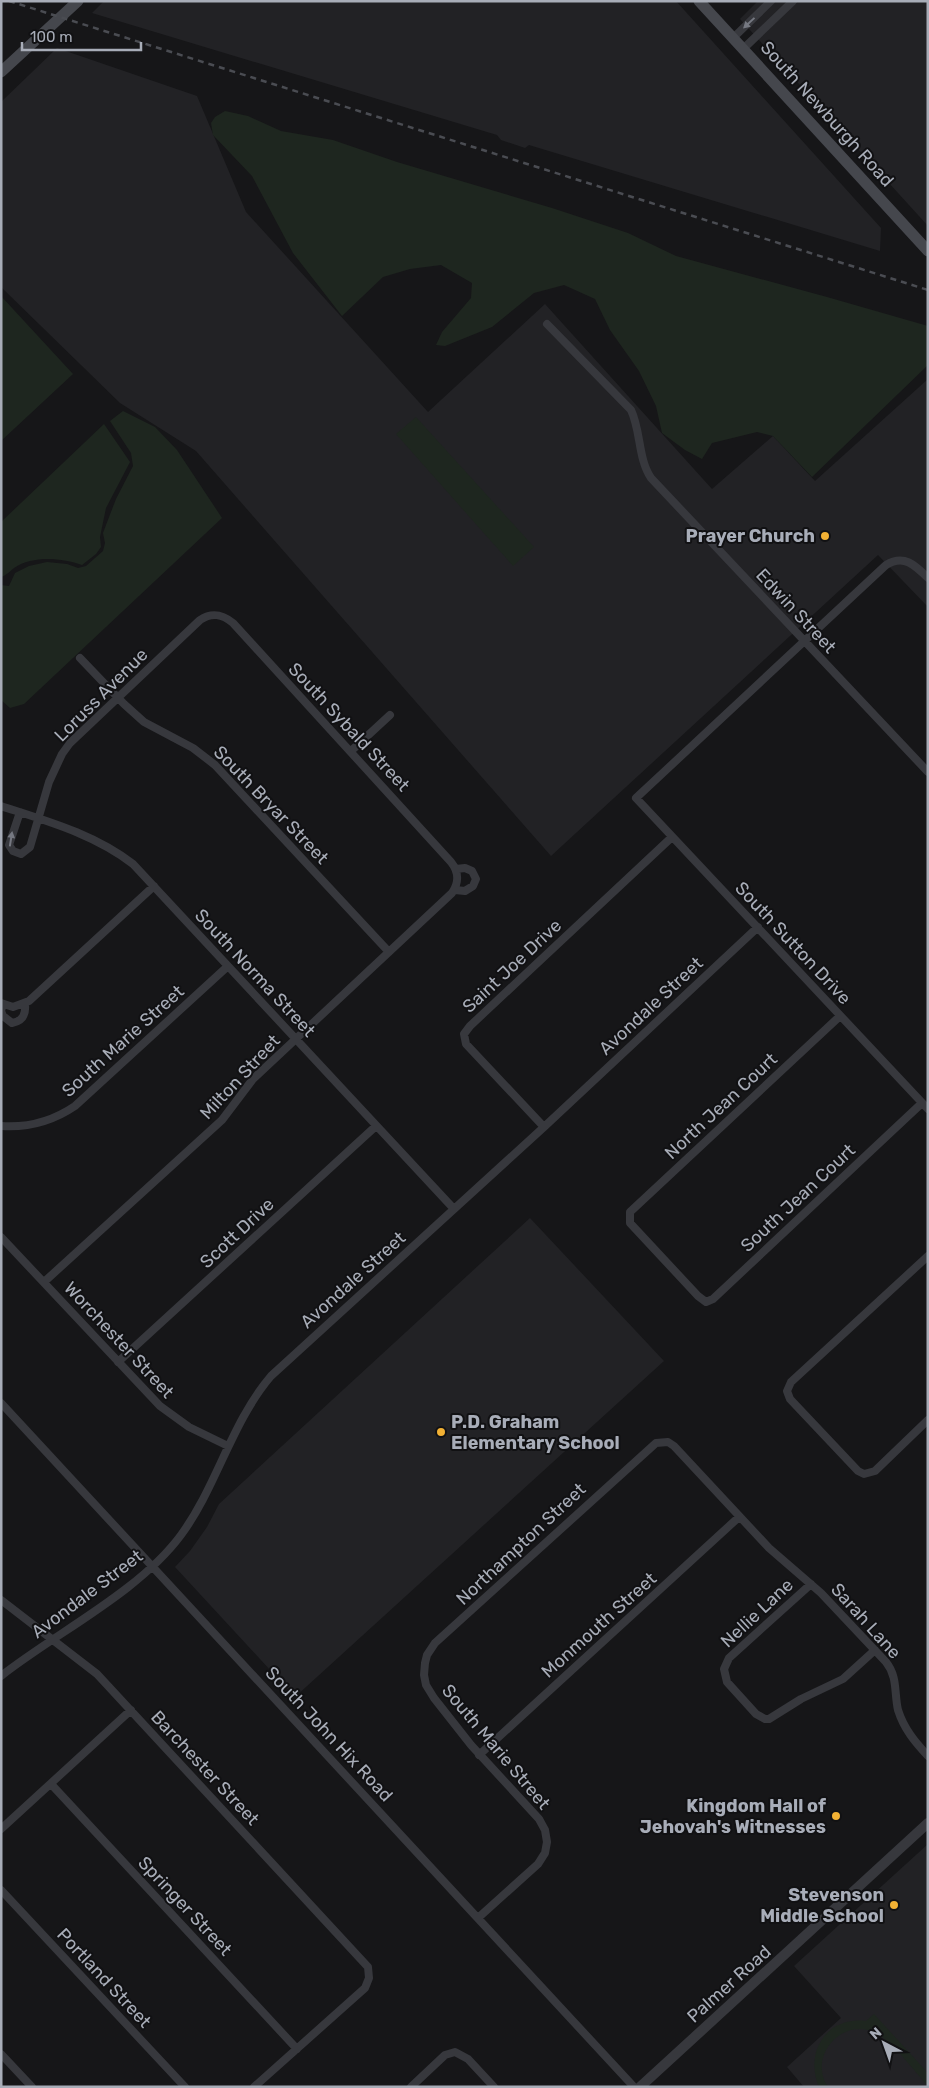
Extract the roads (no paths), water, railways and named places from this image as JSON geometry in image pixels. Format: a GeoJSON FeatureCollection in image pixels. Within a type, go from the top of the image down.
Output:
{"type":"FeatureCollection","features":[{"type":"Feature","properties":{"kind":"main road"},"geometry":{"type":"LineString","coordinates":[[1,72],[78,1]]}},
{"type":"Feature","properties":{"kind":"main road","name":"South Newburgh Road"},"geometry":{"type":"LineString","coordinates":[[699,1],[928,251]]}},
{"type":"Feature","properties":{"kind":"street"},"geometry":{"type":"LineString","coordinates":[[733,38],[771,1]]}},
{"type":"Feature","properties":{"kind":"street"},"geometry":{"type":"LineString","coordinates":[[743,49],[793,1]]}},
{"type":"Feature","properties":{"kind":"street","name":"Edwin Street"},"geometry":{"type":"LineString","coordinates":[[547,324],[631,410],[637,422],[646,469],[651,478],[928,772]]}},
{"type":"Feature","properties":{"kind":"street"},"geometry":{"type":"LineString","coordinates":[[804,641],[892,561],[910,561],[928,578]]}},
{"type":"Feature","properties":{"kind":"street","name":"Loruss Avenue"},"geometry":{"type":"LineString","coordinates":[[20,812],[9,843],[11,849],[16,853],[24,854],[30,847],[49,782],[62,754],[78,735],[117,697],[200,620],[214,614]]}},
{"type":"Feature","properties":{"kind":"street","name":"South Sybald Street"},"geometry":{"type":"LineString","coordinates":[[214,614],[223,616],[233,623],[452,862],[458,878],[455,890]]}},
{"type":"Feature","properties":{"kind":"street","name":"South Sutton Drive"},"geometry":{"type":"LineString","coordinates":[[804,641],[636,798],[928,1110]]}},
{"type":"Feature","properties":{"kind":"street","name":"South Bryar Street"},"geometry":{"type":"LineString","coordinates":[[80,658],[144,722],[193,748],[215,765],[389,952]]}},
{"type":"Feature","properties":{"kind":"street"},"geometry":{"type":"LineString","coordinates":[[351,751],[390,715]]}},
{"type":"Feature","properties":{"kind":"street","name":"South Norma Street"},"geometry":{"type":"LineString","coordinates":[[1,806],[80,833],[106,845],[133,864],[454,1209]]}},
{"type":"Feature","properties":{"kind":"street","name":"Saint Joe Drive"},"geometry":{"type":"LineString","coordinates":[[544,1127],[466,1044],[464,1034],[470,1026],[672,837]]}},
{"type":"Feature","properties":{"kind":"street","name":"South Sybald Street"},"geometry":{"type":"LineString","coordinates":[[456,869],[465,868],[472,871],[476,879]]}},
{"type":"Feature","properties":{"kind":"street","name":"Milton Street"},"geometry":{"type":"LineString","coordinates":[[44,1282],[222,1120],[253,1079],[455,890],[465,892],[473,886],[476,879]]}},
{"type":"Feature","properties":{"kind":"street"},"geometry":{"type":"LineString","coordinates":[[25,1004],[25,1014],[22,1019],[12,1023],[2,1016],[2,1003],[13,1007],[25,1004],[154,886]]}},
{"type":"Feature","properties":{"kind":"street","name":"Avondale Street"},"geometry":{"type":"LineString","coordinates":[[1,1676],[124,1589],[152,1566],[174,1543],[190,1521],[250,1403],[271,1376],[544,1127],[758,927]]}},
{"type":"Feature","properties":{"kind":"street","name":"South Marie Street"},"geometry":{"type":"LineString","coordinates":[[1,1126],[30,1125],[46,1122],[75,1106],[228,966]]}},
{"type":"Feature","properties":{"kind":"street","name":"North Jean Court"},"geometry":{"type":"LineString","coordinates":[[693,1291],[629,1220],[632,1210],[840,1016]]}},
{"type":"Feature","properties":{"kind":"street","name":"South Jean Court"},"geometry":{"type":"LineString","coordinates":[[693,1291],[706,1302],[713,1299],[922,1103]]}},
{"type":"Feature","properties":{"kind":"street","name":"Scott Drive"},"geometry":{"type":"LineString","coordinates":[[118,1362],[376,1126]]}},
{"type":"Feature","properties":{"kind":"street","name":"Worchester Street"},"geometry":{"type":"LineString","coordinates":[[1,1238],[169,1413],[189,1427],[228,1446]]}},
{"type":"Feature","properties":{"kind":"street"},"geometry":{"type":"LineString","coordinates":[[928,1256],[788,1386],[788,1395],[858,1471],[864,1474],[875,1470],[928,1420]]}},
{"type":"Feature","properties":{"kind":"street","name":"South John Hix Road"},"geometry":{"type":"LineString","coordinates":[[1,1403],[634,2087]]}},
{"type":"Feature","properties":{"kind":"street","name":"Northampton Street"},"geometry":{"type":"LineString","coordinates":[[426,1685],[424,1676],[425,1663],[427,1655],[436,1643],[650,1446],[663,1442],[674,1446],[739,1517]]}},
{"type":"Feature","properties":{"kind":"street","name":"Sarah Lane"},"geometry":{"type":"LineString","coordinates":[[739,1517],[768,1548],[811,1584],[890,1668],[893,1674],[897,1704],[902,1722],[928,1756]]}},
{"type":"Feature","properties":{"kind":"street","name":"Monmouth Street"},"geometry":{"type":"LineString","coordinates":[[479,1755],[739,1517]]}},
{"type":"Feature","properties":{"kind":"street","name":"Nellie Lane"},"geometry":{"type":"LineString","coordinates":[[811,1584],[729,1658],[726,1663],[724,1673],[727,1682],[756,1714],[764,1719],[773,1718],[801,1699],[843,1680],[875,1650]]}},
{"type":"Feature","properties":{"kind":"street","name":"Barchester Street"},"geometry":{"type":"LineString","coordinates":[[1,1600],[97,1674],[364,1962],[369,1972],[365,1988],[297,2049]]}},
{"type":"Feature","properties":{"kind":"street","name":"South Marie Street"},"geometry":{"type":"LineString","coordinates":[[426,1685],[479,1755],[539,1820],[545,1830],[547,1842],[545,1853],[538,1864],[478,1918]]}},
{"type":"Feature","properties":{"kind":"street"},"geometry":{"type":"LineString","coordinates":[[1,1829],[131,1710]]}},
{"type":"Feature","properties":{"kind":"street","name":"Springer Street"},"geometry":{"type":"LineString","coordinates":[[51,1784],[297,2049]]}},
{"type":"Feature","properties":{"kind":"street","name":"Palmer Road"},"geometry":{"type":"LineString","coordinates":[[640,2087],[928,1823]]}},
{"type":"Feature","properties":{"kind":"street","name":"Portland Street"},"geometry":{"type":"LineString","coordinates":[[1,1890],[185,2087]]}},
{"type":"Feature","properties":{"kind":"street"},"geometry":{"type":"LineString","coordinates":[[254,2087],[297,2049]]}},
{"type":"Feature","properties":{"kind":"street"},"geometry":{"type":"LineString","coordinates":[[411,2087],[445,2055],[455,2052],[468,2059],[494,2087]]}},
{"type":"Feature","properties":{"kind":"street"},"geometry":{"type":"LineString","coordinates":[[1,2054],[32,2087]]}},
{"type":"Feature","properties":{"kind":"railway"},"geometry":{"type":"LineString","coordinates":[[9,1],[928,290]]}},
{"type":"Feature","properties":{"kind":"place","name":"Prayer Church"},"geometry":{"type":"Point","coordinates":[825,536]}},
{"type":"Feature","properties":{"kind":"place","name":"P.D. Graham Elementary School"},"geometry":{"type":"Point","coordinates":[441,1432]}},
{"type":"Feature","properties":{"kind":"place","name":"Kingdom Hall of Jehovah's Witnesses"},"geometry":{"type":"Point","coordinates":[836,1816]}},
{"type":"Feature","properties":{"kind":"place","name":"Stevenson Middle School"},"geometry":{"type":"Point","coordinates":[894,1905]}}]}
